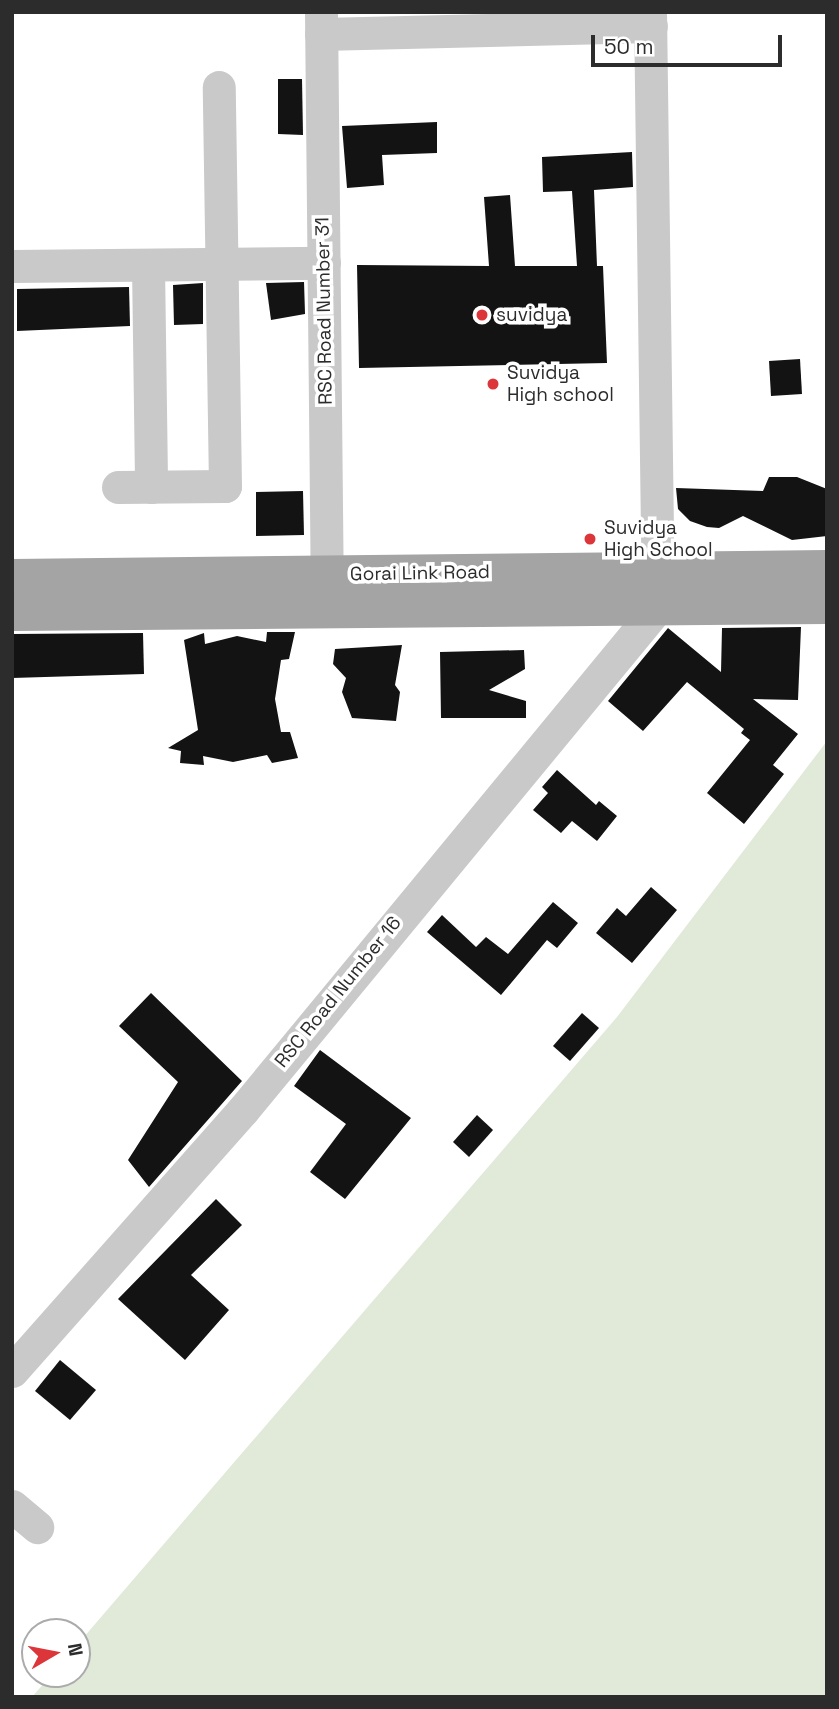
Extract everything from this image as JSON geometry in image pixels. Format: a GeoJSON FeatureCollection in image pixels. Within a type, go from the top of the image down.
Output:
{"type":"FeatureCollection","features":[{"type":"Feature","properties":{"kind":"main road","name":"Gorai Link Road"},"geometry":{"type":"LineString","coordinates":[[12,612],[327,593],[658,589],[827,569]]}},
{"type":"Feature","properties":{"kind":"main road","name":"Gorai Link Road"},"geometry":{"type":"LineString","coordinates":[[12,578],[327,593]]}},
{"type":"Feature","properties":{"kind":"main road","name":"Gorai Link Road"},"geometry":{"type":"LineString","coordinates":[[658,589],[827,605]]}},
{"type":"Feature","properties":{"kind":"street"},"geometry":{"type":"LineString","coordinates":[[321,23],[651,19],[658,589]]}},
{"type":"Feature","properties":{"kind":"street","name":"RSC Road Number 31"},"geometry":{"type":"LineString","coordinates":[[321,23],[327,593]]}},
{"type":"Feature","properties":{"kind":"street"},"geometry":{"type":"LineString","coordinates":[[118,487],[225,486],[219,87]]}},
{"type":"Feature","properties":{"kind":"street"},"geometry":{"type":"LineString","coordinates":[[12,267],[324,263]]}},
{"type":"Feature","properties":{"kind":"street"},"geometry":{"type":"LineString","coordinates":[[148,265],[151,486]]}},
{"type":"Feature","properties":{"kind":"street","name":"RSC Road Number 16"},"geometry":{"type":"LineString","coordinates":[[12,1371],[243,1110],[658,589]]}},
{"type":"Feature","properties":{"kind":"green space"},"geometry":{"type":"Polygon","coordinates":[[[827,741],[827,1697],[32,1697],[40,1688],[91,1688],[91,1629],[617,1017],[827,741]]]}},
{"type":"Feature","properties":{"kind":"building"},"geometry":{"type":"Polygon","coordinates":[[[278,79],[302,79],[303,135],[278,134],[278,79]]]}},
{"type":"Feature","properties":{"kind":"building"},"geometry":{"type":"Polygon","coordinates":[[[437,122],[437,153],[382,155],[384,185],[347,188],[342,126],[437,122]]]}},
{"type":"Feature","properties":{"kind":"building","name":"suvidya"},"geometry":{"type":"Polygon","coordinates":[[[632,152],[633,187],[594,190],[597,266],[603,266],[607,363],[359,368],[357,265],[489,266],[484,197],[510,195],[515,266],[577,266],[572,191],[543,192],[542,157],[632,152]]]}},
{"type":"Feature","properties":{"kind":"building"},"geometry":{"type":"Polygon","coordinates":[[[304,282],[305,314],[271,320],[266,283],[304,282]]]}},
{"type":"Feature","properties":{"kind":"building"},"geometry":{"type":"Polygon","coordinates":[[[203,283],[203,324],[174,325],[173,285],[203,283]]]}},
{"type":"Feature","properties":{"kind":"building"},"geometry":{"type":"Polygon","coordinates":[[[129,287],[130,326],[17,331],[17,289],[129,287]]]}},
{"type":"Feature","properties":{"kind":"building"},"geometry":{"type":"Polygon","coordinates":[[[800,359],[802,394],[771,396],[769,361],[800,359]]]}},
{"type":"Feature","properties":{"kind":"building"},"geometry":{"type":"Polygon","coordinates":[[[769,477],[797,477],[827,489],[827,536],[792,540],[743,516],[719,528],[707,527],[690,521],[678,509],[676,488],[763,491],[769,477]]]}},
{"type":"Feature","properties":{"kind":"building"},"geometry":{"type":"Polygon","coordinates":[[[303,491],[304,535],[256,536],[256,492],[303,491]]]}},
{"type":"Feature","properties":{"kind":"building"},"geometry":{"type":"Polygon","coordinates":[[[801,627],[798,700],[753,699],[798,734],[773,765],[784,774],[744,824],[707,793],[750,740],[741,733],[744,729],[687,682],[643,731],[608,701],[668,628],[721,672],[722,628],[801,627]]]}},
{"type":"Feature","properties":{"kind":"building"},"geometry":{"type":"Polygon","coordinates":[[[267,632],[295,632],[289,659],[281,660],[275,699],[281,732],[290,732],[298,758],[272,763],[267,755],[233,762],[203,756],[204,765],[180,763],[181,751],[168,748],[198,730],[184,640],[204,633],[205,644],[237,636],[266,642],[267,632]]]}},
{"type":"Feature","properties":{"kind":"building"},"geometry":{"type":"Polygon","coordinates":[[[143,633],[144,674],[12,678],[12,634],[143,633]]]}},
{"type":"Feature","properties":{"kind":"building"},"geometry":{"type":"Polygon","coordinates":[[[402,645],[395,685],[400,692],[396,721],[352,718],[342,692],[346,678],[333,664],[335,649],[402,645]]]}},
{"type":"Feature","properties":{"kind":"building"},"geometry":{"type":"Polygon","coordinates":[[[524,650],[525,669],[489,690],[526,701],[526,718],[441,718],[440,652],[524,650]]]}},
{"type":"Feature","properties":{"kind":"building"},"geometry":{"type":"Polygon","coordinates":[[[557,770],[596,805],[599,801],[617,816],[597,841],[572,821],[561,833],[533,810],[548,793],[542,787],[557,770]]]}},
{"type":"Feature","properties":{"kind":"building"},"geometry":{"type":"Polygon","coordinates":[[[651,887],[677,910],[632,963],[596,933],[617,908],[626,916],[651,887]]]}},
{"type":"Feature","properties":{"kind":"building"},"geometry":{"type":"Polygon","coordinates":[[[553,902],[578,923],[557,948],[547,940],[501,995],[427,932],[442,915],[476,947],[486,937],[508,954],[553,902]]]}},
{"type":"Feature","properties":{"kind":"building"},"geometry":{"type":"Polygon","coordinates":[[[151,993],[242,1081],[149,1187],[128,1160],[178,1082],[119,1026],[151,993]]]}},
{"type":"Feature","properties":{"kind":"building"},"geometry":{"type":"Polygon","coordinates":[[[582,1013],[599,1028],[570,1061],[553,1046],[582,1013]]]}},
{"type":"Feature","properties":{"kind":"building"},"geometry":{"type":"Polygon","coordinates":[[[320,1050],[411,1118],[345,1199],[310,1172],[346,1124],[294,1086],[320,1050]]]}},
{"type":"Feature","properties":{"kind":"building"},"geometry":{"type":"Polygon","coordinates":[[[477,1115],[493,1130],[469,1157],[453,1142],[477,1115]]]}},
{"type":"Feature","properties":{"kind":"building"},"geometry":{"type":"Polygon","coordinates":[[[216,1199],[242,1225],[191,1275],[229,1310],[185,1360],[118,1299],[216,1199]]]}},
{"type":"Feature","properties":{"kind":"building"},"geometry":{"type":"Polygon","coordinates":[[[60,1360],[96,1390],[70,1420],[35,1391],[60,1360]]]}},
{"type":"Feature","properties":{"kind":"place","name":"suvidya"},"geometry":{"type":"Point","coordinates":[482,315]}},
{"type":"Feature","properties":{"kind":"place","name":"Suvidya High school"},"geometry":{"type":"Point","coordinates":[493,384]}},
{"type":"Feature","properties":{"kind":"place","name":"Suvidya High School"},"geometry":{"type":"Point","coordinates":[590,539]}}]}
